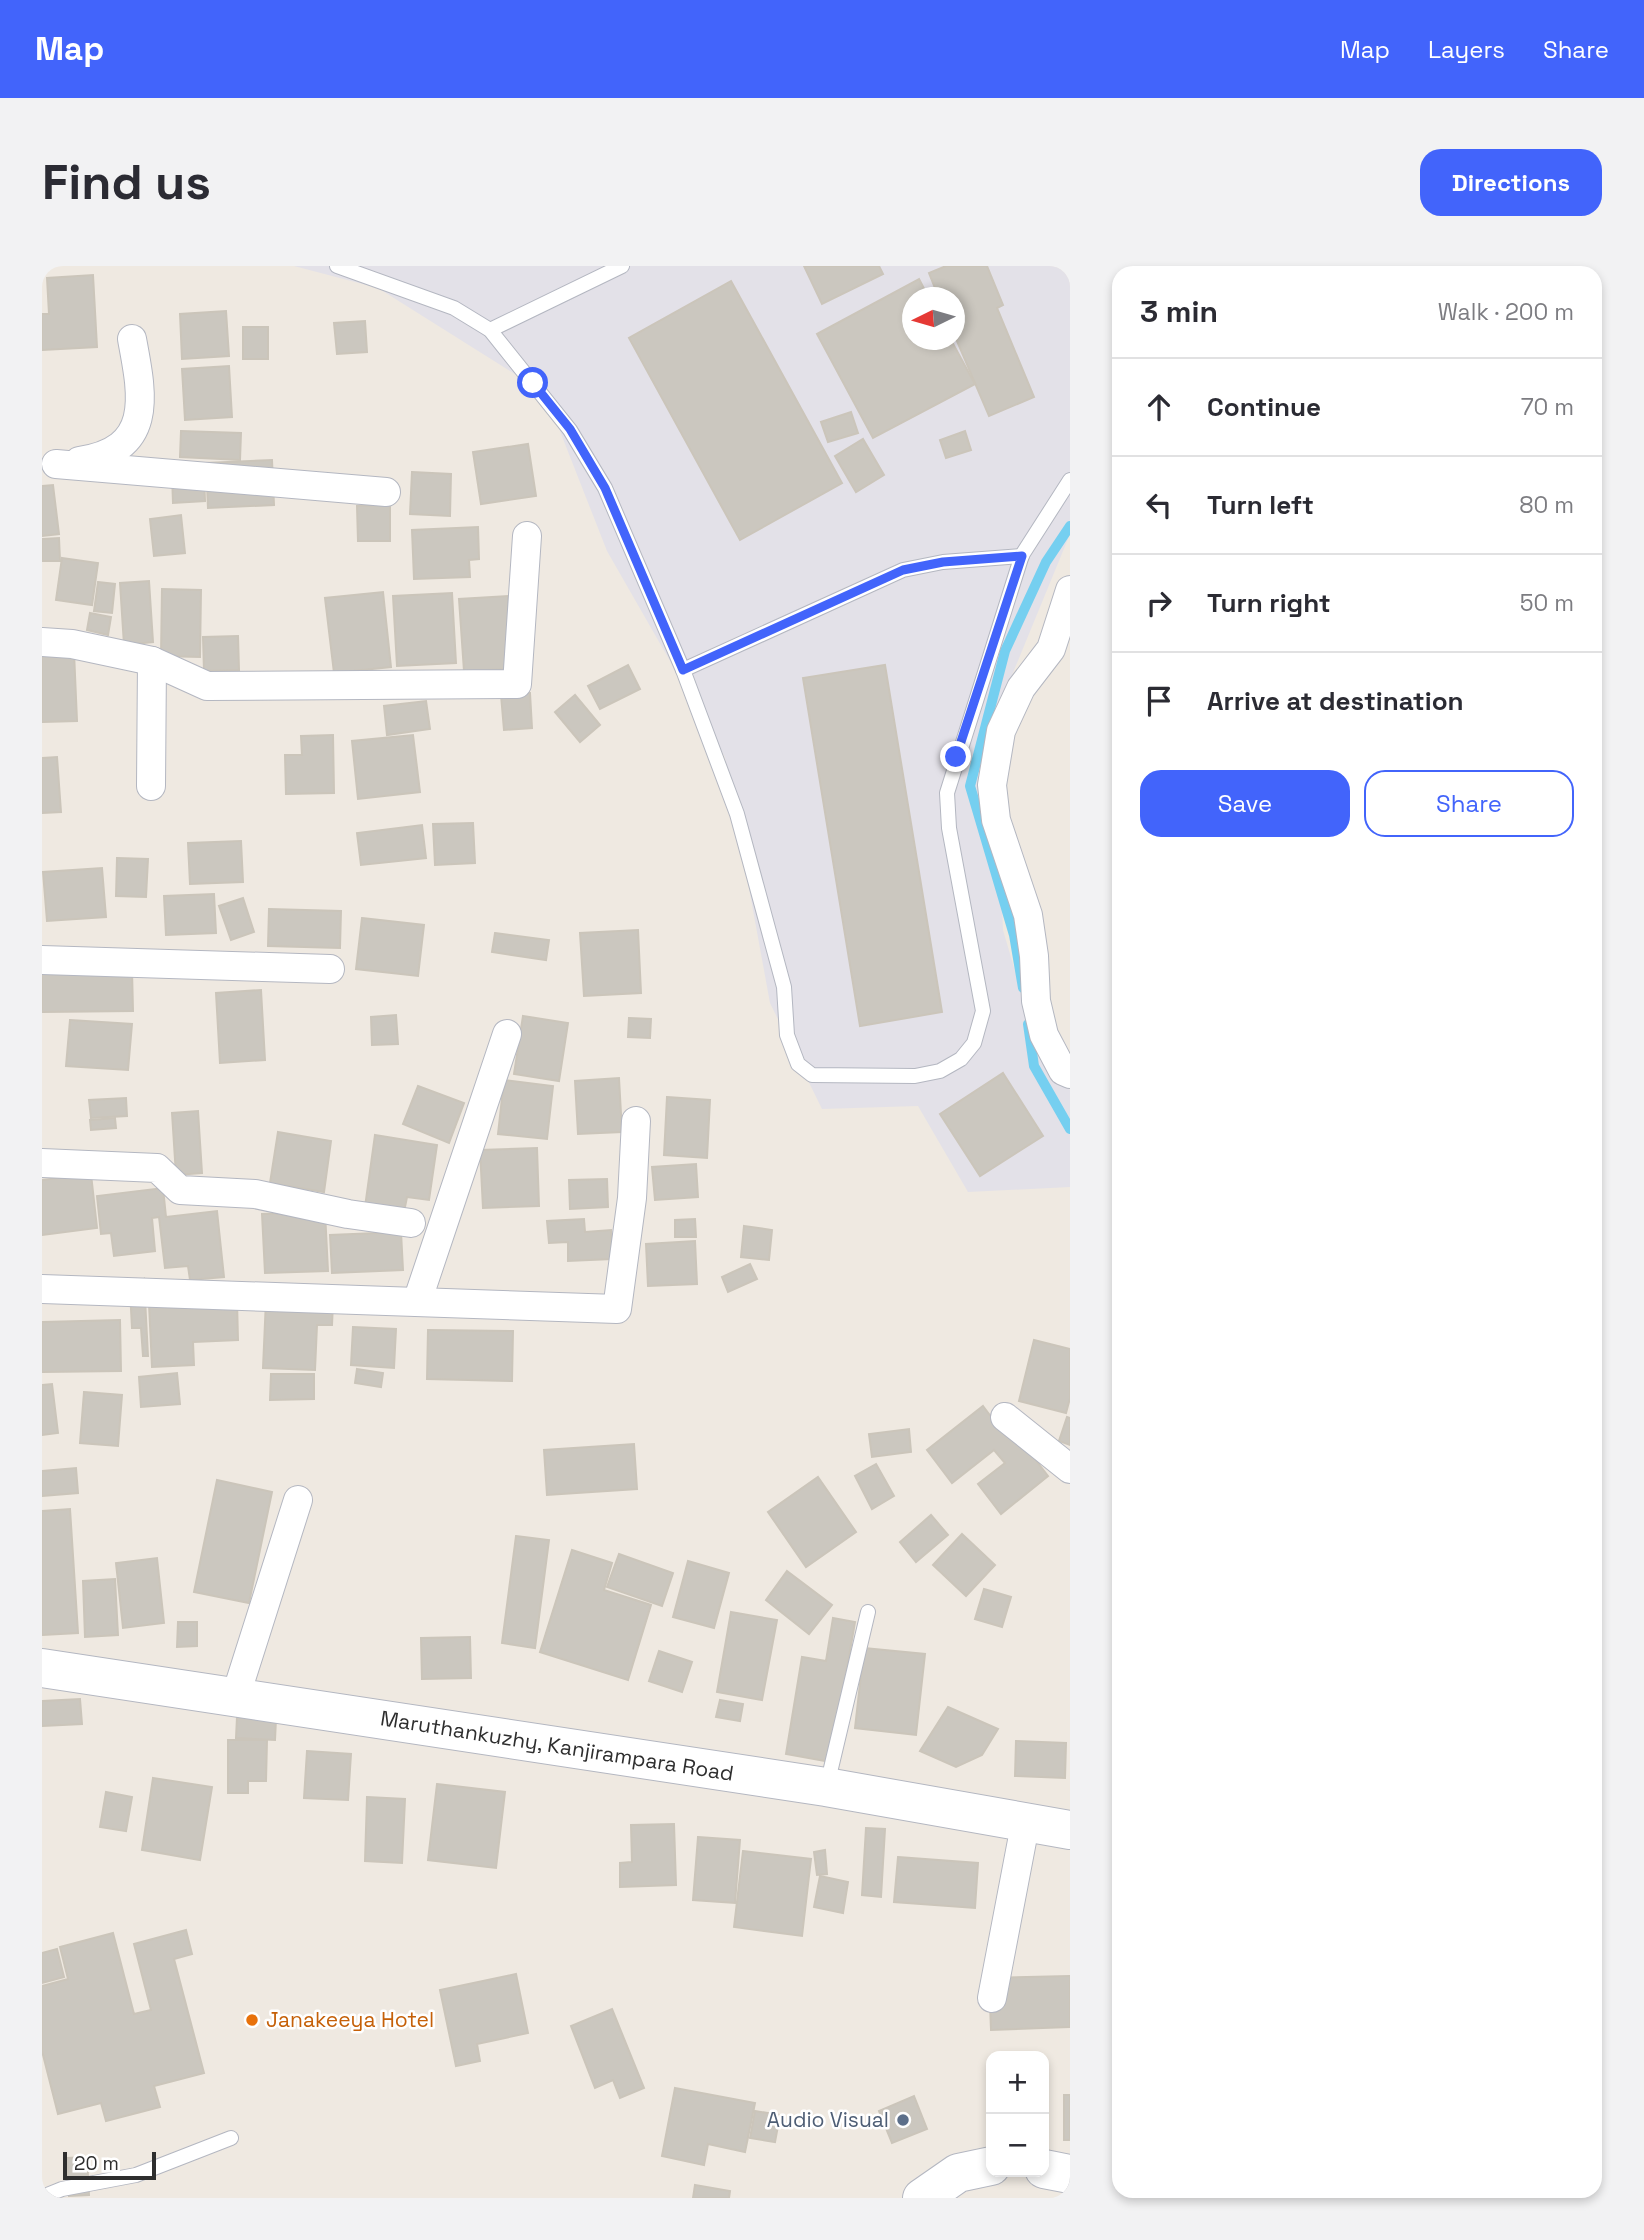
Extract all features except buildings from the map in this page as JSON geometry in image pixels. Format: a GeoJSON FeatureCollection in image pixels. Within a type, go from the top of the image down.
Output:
{"type":"FeatureCollection","features":[{"type":"Feature","properties":{"kind":"main road","name":"Maruthankuzhy, Kanjirampara Road"},"geometry":{"type":"LineString","coordinates":[[42,1668],[826,1787],[1026,1820],[1070,1830]]}},
{"type":"Feature","properties":{"kind":"main road"},"geometry":{"type":"LineString","coordinates":[[922,2198],[958,2173],[986,2167]]}},
{"type":"Feature","properties":{"kind":"main road"},"geometry":{"type":"LineString","coordinates":[[1049,2170],[1070,2174]]}},
{"type":"Feature","properties":{"kind":"street"},"geometry":{"type":"LineString","coordinates":[[49,466],[89,459],[122,447],[136,425],[142,393],[132,339]]}},
{"type":"Feature","properties":{"kind":"street"},"geometry":{"type":"LineString","coordinates":[[49,466],[386,492]]}},
{"type":"Feature","properties":{"kind":"street"},"geometry":{"type":"LineString","coordinates":[[42,642],[72,644],[152,661],[207,686],[517,684],[527,536]]}},
{"type":"Feature","properties":{"kind":"street"},"geometry":{"type":"LineString","coordinates":[[1070,590],[1051,649],[1021,688],[1001,732],[992,785],[996,820],[1004,851],[1028,915],[1034,956],[1036,1001],[1044,1035],[1063,1071],[1070,1074]]}},
{"type":"Feature","properties":{"kind":"street"},"geometry":{"type":"LineString","coordinates":[[151,786],[152,661]]}},
{"type":"Feature","properties":{"kind":"street"},"geometry":{"type":"LineString","coordinates":[[42,960],[330,969]]}},
{"type":"Feature","properties":{"kind":"street"},"geometry":{"type":"LineString","coordinates":[[417,1302],[507,1034]]}},
{"type":"Feature","properties":{"kind":"street"},"geometry":{"type":"LineString","coordinates":[[42,1289],[617,1308],[632,1198],[636,1121]]}},
{"type":"Feature","properties":{"kind":"street"},"geometry":{"type":"LineString","coordinates":[[42,1163],[157,1168],[180,1190],[256,1194],[348,1214],[411,1223]]}},
{"type":"Feature","properties":{"kind":"street"},"geometry":{"type":"LineString","coordinates":[[1005,1417],[1070,1469]]}},
{"type":"Feature","properties":{"kind":"street"},"geometry":{"type":"LineString","coordinates":[[235,1698],[298,1500]]}},
{"type":"Feature","properties":{"kind":"street"},"geometry":{"type":"LineString","coordinates":[[992,1998],[1026,1820]]}},
{"type":"Feature","properties":{"kind":"lane"},"geometry":{"type":"LineString","coordinates":[[337,266],[454,308],[490,330],[570,429],[605,488],[683,670],[737,814],[784,987],[787,1035],[798,1064],[812,1075],[915,1076],[940,1071],[961,1059],[974,1043],[983,1011],[949,828],[947,793],[1022,556],[1070,480]]}},
{"type":"Feature","properties":{"kind":"lane"},"geometry":{"type":"LineString","coordinates":[[490,330],[622,266]]}},
{"type":"Feature","properties":{"kind":"lane"},"geometry":{"type":"LineString","coordinates":[[683,670],[903,570],[943,562],[1022,556]]}},
{"type":"Feature","properties":{"kind":"lane"},"geometry":{"type":"LineString","coordinates":[[826,1787],[868,1612]]}},
{"type":"Feature","properties":{"kind":"lane"},"geometry":{"type":"LineString","coordinates":[[42,2197],[62,2189],[135,2175],[230,2138]]}},
{"type":"Feature","properties":{"kind":"shaded area"},"geometry":{"type":"Polygon","coordinates":[[[294,266],[1070,266],[1070,534],[994,719],[1003,930],[1037,1047],[1070,1090],[1070,1187],[968,1192],[918,1106],[822,1109],[770,1003],[725,757],[607,551],[545,393],[378,288],[294,266]]]}},
{"type":"Feature","properties":{"kind":"waterway"},"geometry":{"type":"LineString","coordinates":[[1023,988],[1014,935],[970,786],[1005,651],[1046,562],[1070,526]]}},
{"type":"Feature","properties":{"kind":"waterway"},"geometry":{"type":"LineString","coordinates":[[1028,1024],[1034,1066],[1070,1129]]}},
{"type":"Feature","properties":{"kind":"place","name":"Janakeeya Hotel"},"geometry":{"type":"Point","coordinates":[252,2020]}},
{"type":"Feature","properties":{"kind":"place","name":"Audio Visual"},"geometry":{"type":"Point","coordinates":[903,2120]}},
{"type":"Feature","properties":{"kind":"route"},"geometry":{"type":"LineString","coordinates":[[533,383],[570,429],[605,488],[683,670],[903,570],[943,562],[1022,556],[956,757]]}}]}
